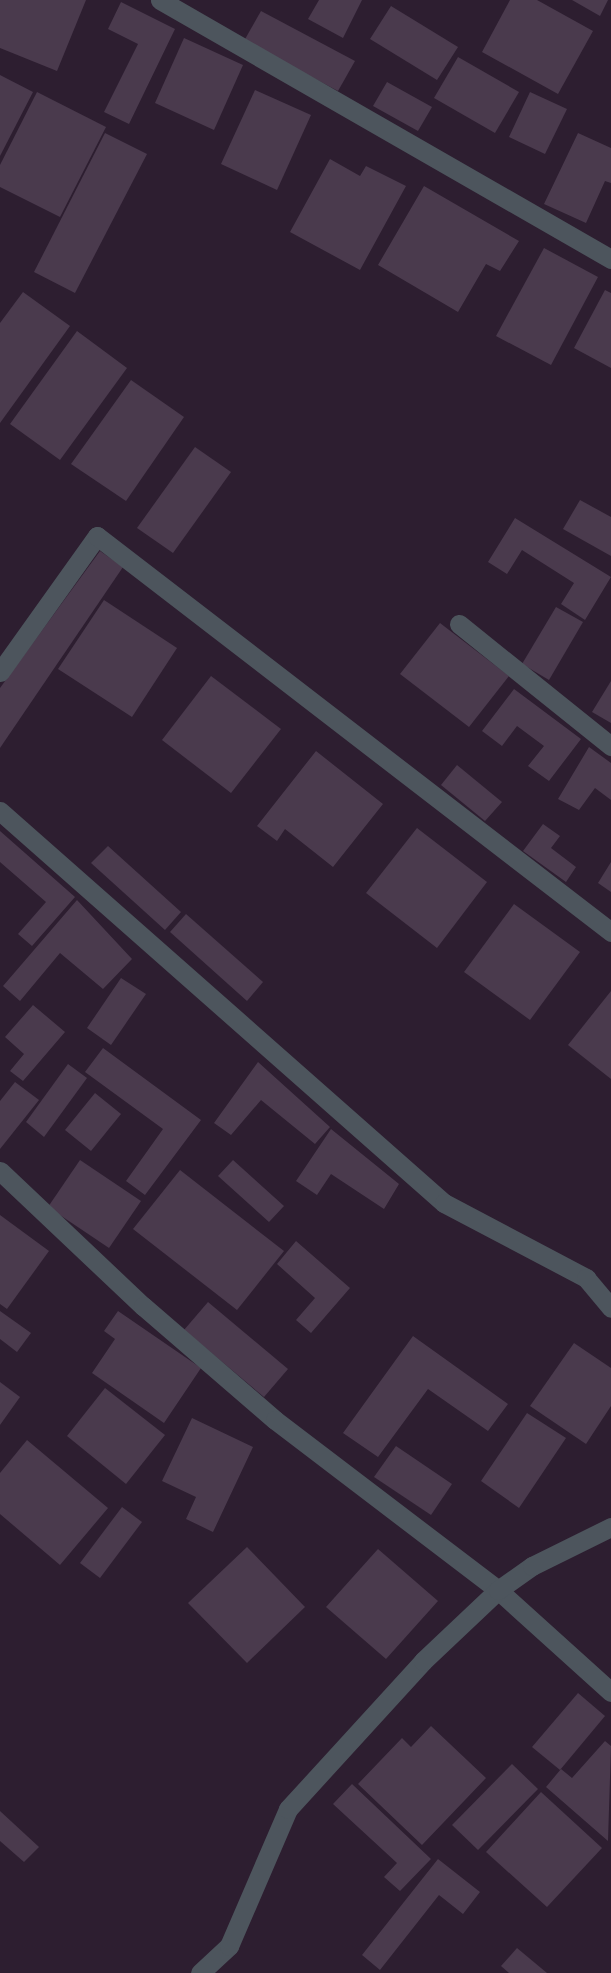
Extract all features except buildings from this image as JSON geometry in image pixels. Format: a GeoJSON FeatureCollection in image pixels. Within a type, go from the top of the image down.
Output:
{"type":"FeatureCollection","features":[{"type":"Feature","properties":{"kind":"street"},"geometry":{"type":"LineString","coordinates":[[160,0],[611,260]]}},
{"type":"Feature","properties":{"kind":"street"},"geometry":{"type":"LineString","coordinates":[[0,672],[97,536],[611,932]]}},
{"type":"Feature","properties":{"kind":"street"},"geometry":{"type":"LineString","coordinates":[[459,624],[611,746]]}},
{"type":"Feature","properties":{"kind":"street"},"geometry":{"type":"LineString","coordinates":[[0,811],[444,1203],[586,1278],[611,1308]]}},
{"type":"Feature","properties":{"kind":"street"},"geometry":{"type":"LineString","coordinates":[[0,1171],[143,1306],[275,1420],[498,1590],[611,1692]]}},
{"type":"Feature","properties":{"kind":"street"},"geometry":{"type":"LineString","coordinates":[[207,1971],[229,1946],[288,1809],[422,1661],[498,1590],[532,1566],[611,1527]]}}]}
